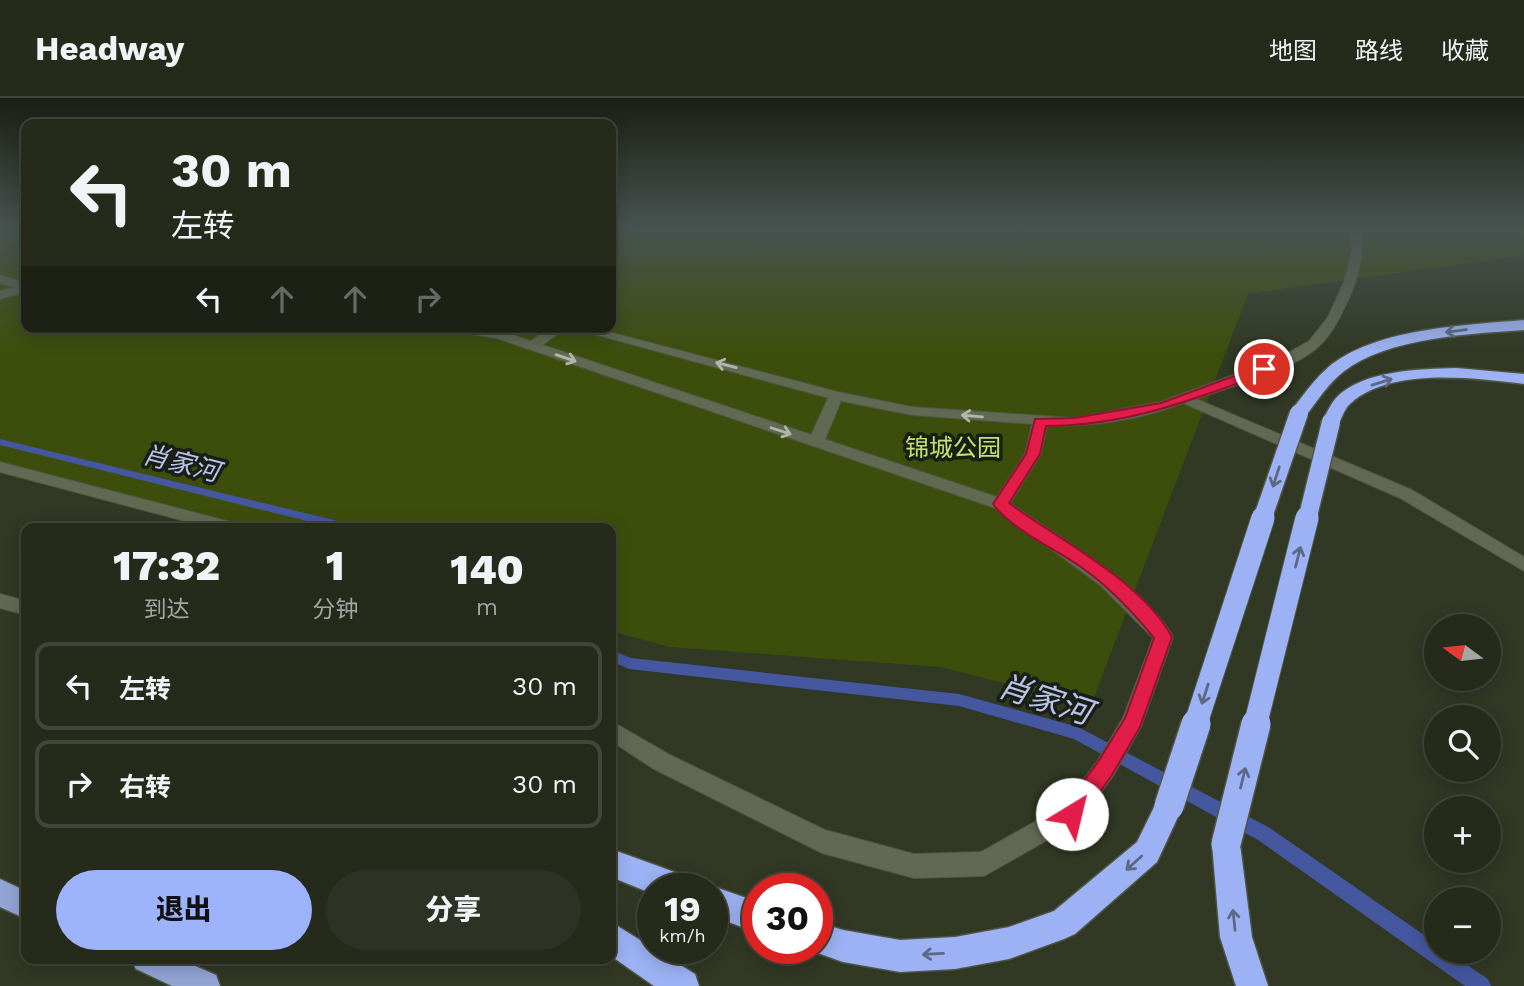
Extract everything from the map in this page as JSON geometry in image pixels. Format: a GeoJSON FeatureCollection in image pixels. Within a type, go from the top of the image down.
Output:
{"type":"FeatureCollection","features":[{"type":"Feature","properties":{"kind":"highway"},"geometry":{"type":"LineString","coordinates":[[833,943],[900,956],[941,954],[1009,943],[1064,923],[1147,852],[1169,806],[1299,413],[1342,366],[1365,355],[1422,337],[1455,331],[1524,325]]}},
{"type":"Feature","properties":{"kind":"highway"},"geometry":{"type":"LineString","coordinates":[[1252,986],[1236,937],[1226,844],[1331,422],[1343,399],[1378,382],[1416,374],[1458,373],[1524,379]]}},
{"type":"Feature","properties":{"kind":"highway"},"geometry":{"type":"LineString","coordinates":[[616,865],[638,873]]}},
{"type":"Feature","properties":{"kind":"highway"},"geometry":{"type":"LineString","coordinates":[[0,893],[21,903]]}},
{"type":"Feature","properties":{"kind":"highway"},"geometry":{"type":"LineString","coordinates":[[616,941],[683,986]]}},
{"type":"Feature","properties":{"kind":"highway"},"geometry":{"type":"LineString","coordinates":[[157,964],[205,986]]}},
{"type":"Feature","properties":{"kind":"street"},"geometry":{"type":"LineString","coordinates":[[598,333],[836,396],[912,411],[1040,422],[1074,422],[1163,406],[1282,362],[1314,344],[1334,318],[1353,269]]}},
{"type":"Feature","properties":{"kind":"street"},"geometry":{"type":"LineString","coordinates":[[0,279],[21,286]]}},
{"type":"Feature","properties":{"kind":"street"},"geometry":{"type":"LineString","coordinates":[[0,295],[21,289]]}},
{"type":"Feature","properties":{"kind":"street"},"geometry":{"type":"LineString","coordinates":[[488,333],[1001,504],[1043,536],[1088,564],[1141,609],[1163,637],[1129,729],[1105,769],[1072,814],[984,864],[914,866],[822,841],[662,762],[616,733]]}},
{"type":"Feature","properties":{"kind":"street"},"geometry":{"type":"LineString","coordinates":[[532,346],[552,333]]}},
{"type":"Feature","properties":{"kind":"street"},"geometry":{"type":"LineString","coordinates":[[816,442],[836,396]]}},
{"type":"Feature","properties":{"kind":"street"},"geometry":{"type":"LineString","coordinates":[[1185,399],[1406,494],[1524,565]]}},
{"type":"Feature","properties":{"kind":"street"},"geometry":{"type":"LineString","coordinates":[[1001,504],[1033,454],[1040,422]]}},
{"type":"Feature","properties":{"kind":"street"},"geometry":{"type":"LineString","coordinates":[[0,467],[212,523]]}},
{"type":"Feature","properties":{"kind":"street"},"geometry":{"type":"LineString","coordinates":[[0,601],[21,607]]}},
{"type":"Feature","properties":{"kind":"green space","name":"锦城公园"},"geometry":{"type":"Polygon","coordinates":[[[0,269],[21,269],[21,333],[616,333],[616,269],[1422,269],[1248,294],[1091,705],[940,667],[669,647],[616,632],[616,523],[223,523],[0,462],[0,269]]]}},
{"type":"Feature","properties":{"kind":"waterway","name":"肖家河"},"geometry":{"type":"LineString","coordinates":[[0,442],[330,523]]}},
{"type":"Feature","properties":{"kind":"waterway","name":"肖家河"},"geometry":{"type":"LineString","coordinates":[[616,657],[629,663],[959,700],[1078,734],[1264,834],[1481,986]]}},
{"type":"Feature","properties":{"kind":"route"},"geometry":{"type":"LineString","coordinates":[[1072,814],[1105,769],[1133,721],[1163,637],[1141,609],[1088,564],[1043,536],[1001,504],[1033,454],[1040,422],[1074,422],[1163,406],[1264,369]]}}]}
